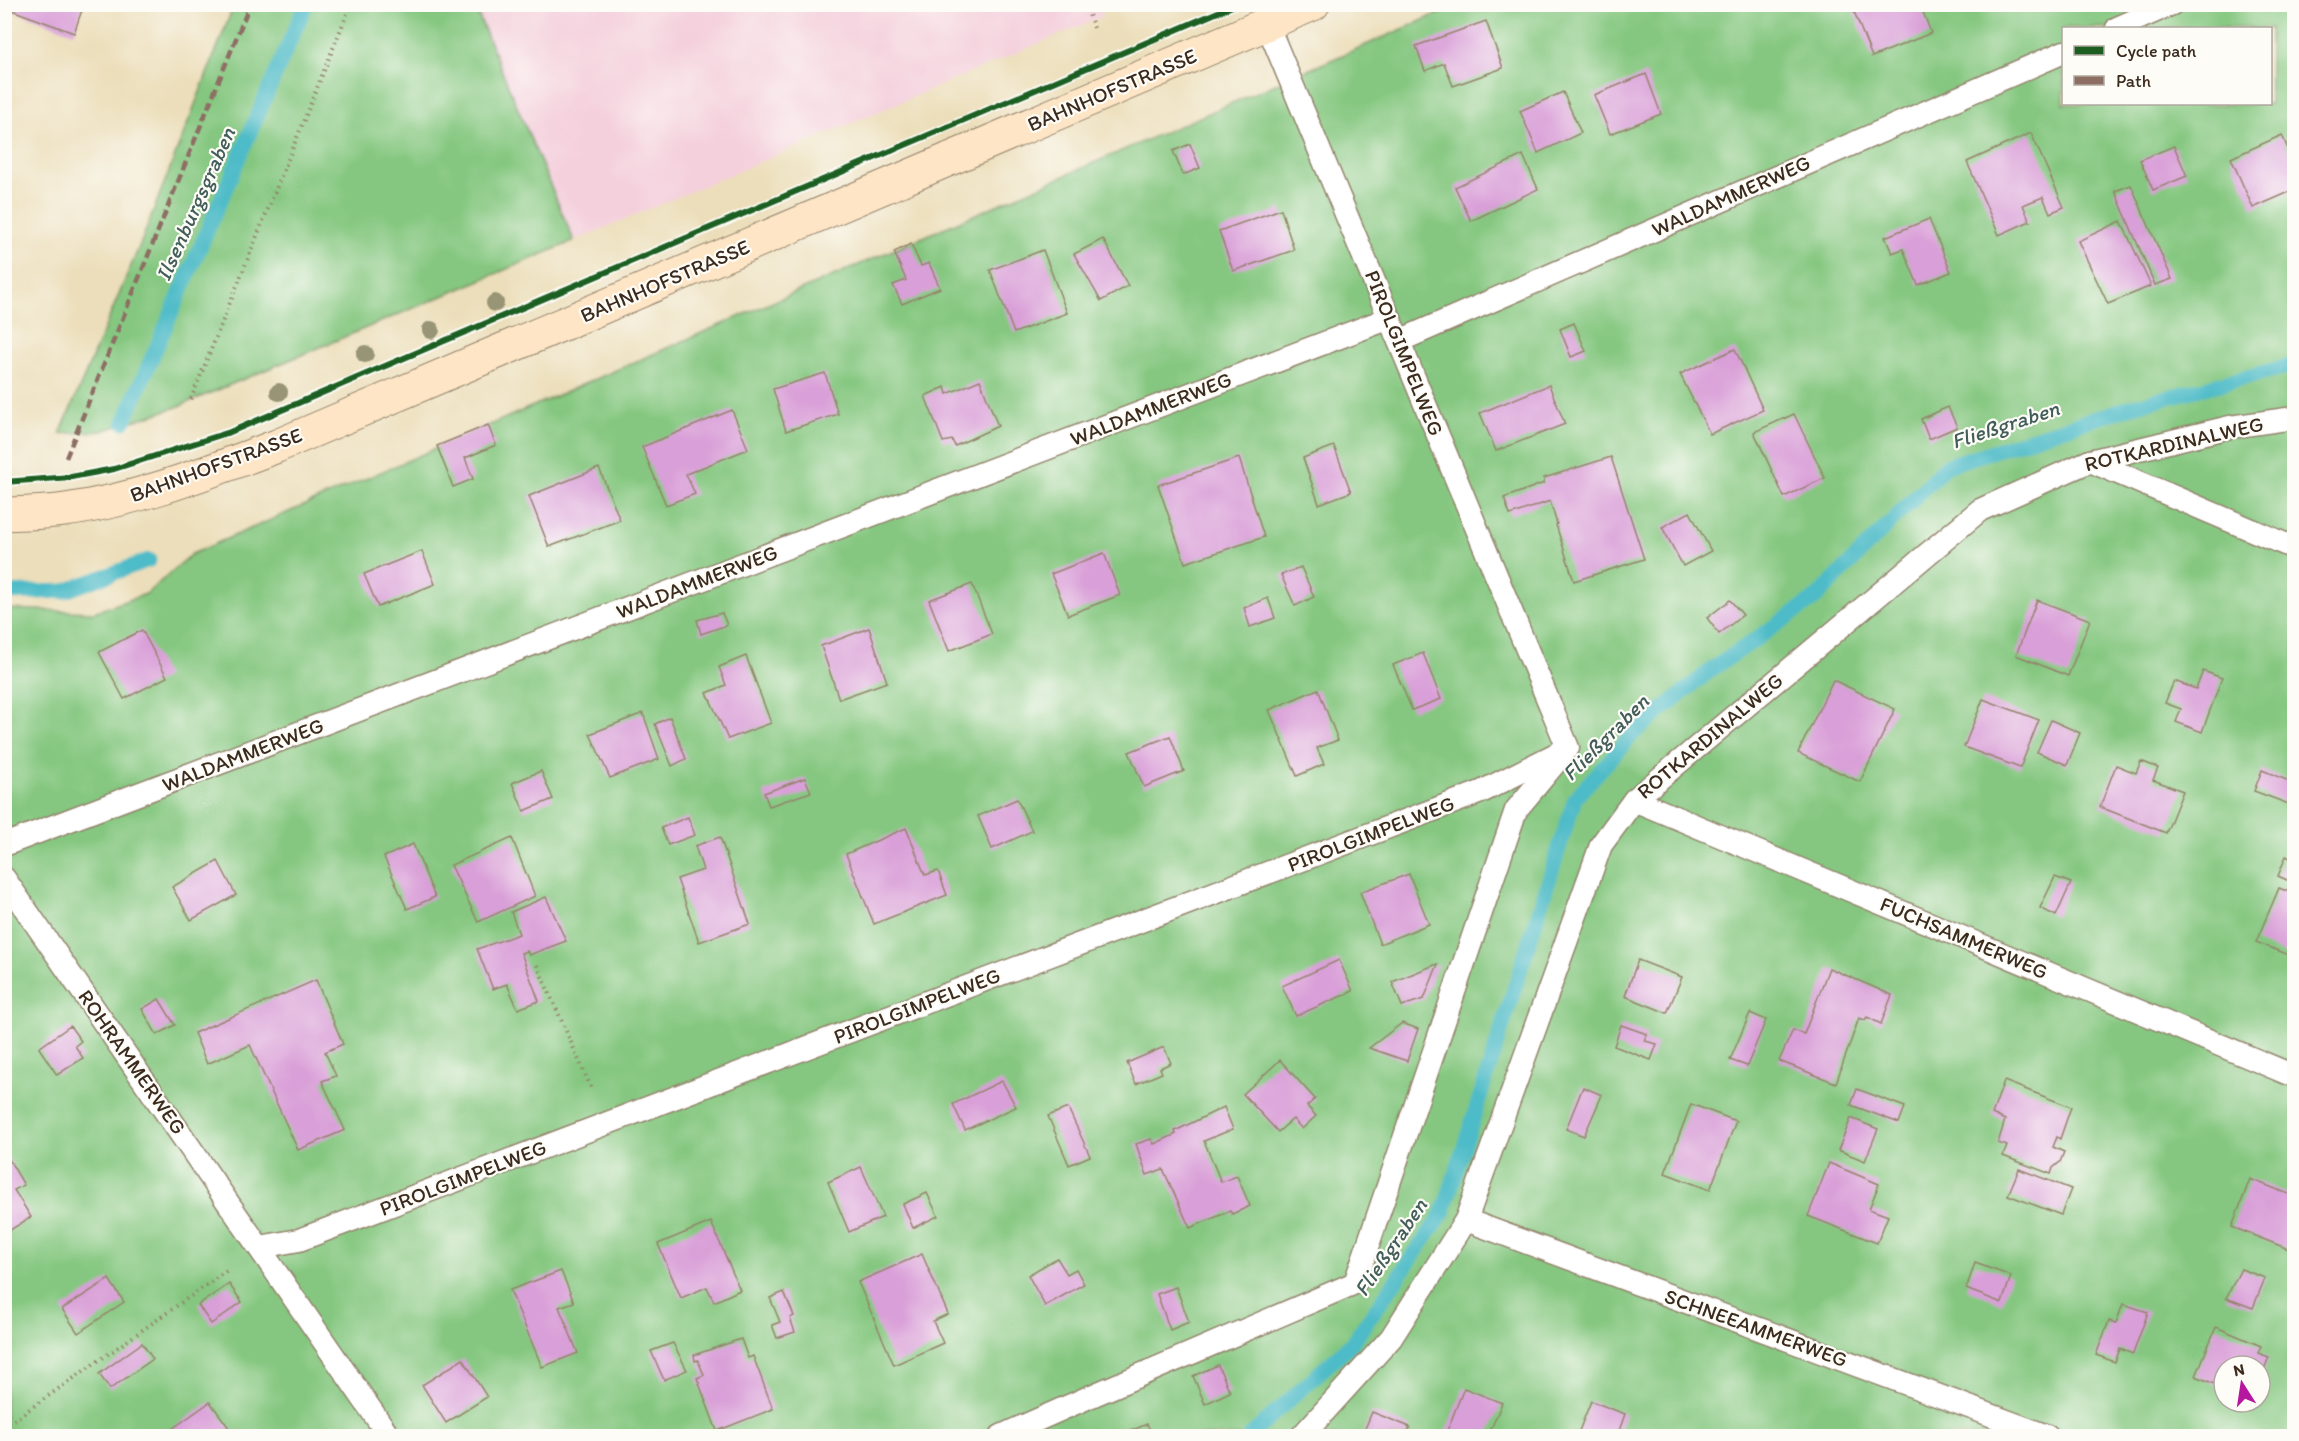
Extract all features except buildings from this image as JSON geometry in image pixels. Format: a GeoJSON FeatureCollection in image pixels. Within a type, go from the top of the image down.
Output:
{"type":"FeatureCollection","features":[{"type":"Feature","properties":{"kind":"main road","name":"BAHNHOFSTRASSE"},"geometry":{"type":"LineString","coordinates":[[4,514],[64,510],[132,497],[277,446],[1313,4]]}},
{"type":"Feature","properties":{"kind":"lane"},"geometry":{"type":"LineString","coordinates":[[2119,27],[2172,4]]}},
{"type":"Feature","properties":{"kind":"lane","name":"PIROLGIMPELWEG"},"geometry":{"type":"LineString","coordinates":[[260,1247],[299,1240],[1481,792],[1568,748],[1267,24]]}},
{"type":"Feature","properties":{"kind":"lane","name":"WALDAMMERWEG"},"geometry":{"type":"LineString","coordinates":[[1399,341],[2062,53]]}},
{"type":"Feature","properties":{"kind":"lane","name":"WALDAMMERWEG"},"geometry":{"type":"LineString","coordinates":[[4,845],[1390,318]]}},
{"type":"Feature","properties":{"kind":"lane","name":"ROTKARDINALWEG"},"geometry":{"type":"LineString","coordinates":[[1302,1437],[1391,1338],[1466,1220],[1601,845],[1634,800],[1980,510],[2090,461],[2230,427],[2295,417]]}},
{"type":"Feature","properties":{"kind":"lane"},"geometry":{"type":"LineString","coordinates":[[2090,461],[2295,548]]}},
{"type":"Feature","properties":{"kind":"lane"},"geometry":{"type":"LineString","coordinates":[[1001,1437],[1355,1283],[1516,810],[1568,748]]}},
{"type":"Feature","properties":{"kind":"lane","name":"FUCHSAMMERWEG"},"geometry":{"type":"LineString","coordinates":[[1634,800],[2295,1076]]}},
{"type":"Feature","properties":{"kind":"lane","name":"ROHRAMMERWEG"},"geometry":{"type":"LineString","coordinates":[[4,878],[389,1437]]}},
{"type":"Feature","properties":{"kind":"lane","name":"SCHNEEAMMERWEG"},"geometry":{"type":"LineString","coordinates":[[1466,1220],[2047,1437]]}},
{"type":"Feature","properties":{"kind":"path"},"geometry":{"type":"LineString","coordinates":[[191,399],[351,4]]}},
{"type":"Feature","properties":{"kind":"path"},"geometry":{"type":"LineString","coordinates":[[1085,4],[1094,28]]}},
{"type":"Feature","properties":{"kind":"path"},"geometry":{"type":"LineString","coordinates":[[537,965],[606,1124]]}},
{"type":"Feature","properties":{"kind":"path"},"geometry":{"type":"LineString","coordinates":[[4,1427],[260,1247]]}},
{"type":"Feature","properties":{"kind":"shaded area"},"geometry":{"type":"Polygon","coordinates":[[[1098,4],[1103,16],[574,241],[474,5],[1098,4]]]}},
{"type":"Feature","properties":{"kind":"green space"},"geometry":{"type":"Polygon","coordinates":[[[234,5],[474,5],[574,241],[177,407],[102,431],[60,434],[142,240],[234,5]]]}},
{"type":"Feature","properties":{"kind":"green space"},"geometry":{"type":"Polygon","coordinates":[[[1458,5],[2294,5],[2294,1436],[5,1436],[5,609],[94,612],[146,594],[192,554],[1458,5]]]}},
{"type":"Feature","properties":{"kind":"waterway","name":"Ilsenburgsgraben"},"geometry":{"type":"LineString","coordinates":[[124,422],[306,4]]}},
{"type":"Feature","properties":{"kind":"waterway","name":"Fließgraben"},"geometry":{"type":"LineString","coordinates":[[1250,1436],[1352,1343],[1443,1213],[1575,798],[1635,732],[1711,670],[1817,597],[1946,466],[2137,405],[2294,365]]}},
{"type":"Feature","properties":{"kind":"waterway","name":"Ilsenburgsgraben"},"geometry":{"type":"LineString","coordinates":[[4,593],[65,591],[149,560]]}},
{"type":"Feature","properties":{"kind":"marked path"},"geometry":{"type":"LineString","coordinates":[[66,458],[250,4]]}},
{"type":"Feature","properties":{"kind":"cycle path"},"geometry":{"type":"LineString","coordinates":[[4,482],[71,477],[114,469],[230,432],[1237,4]]}}]}
